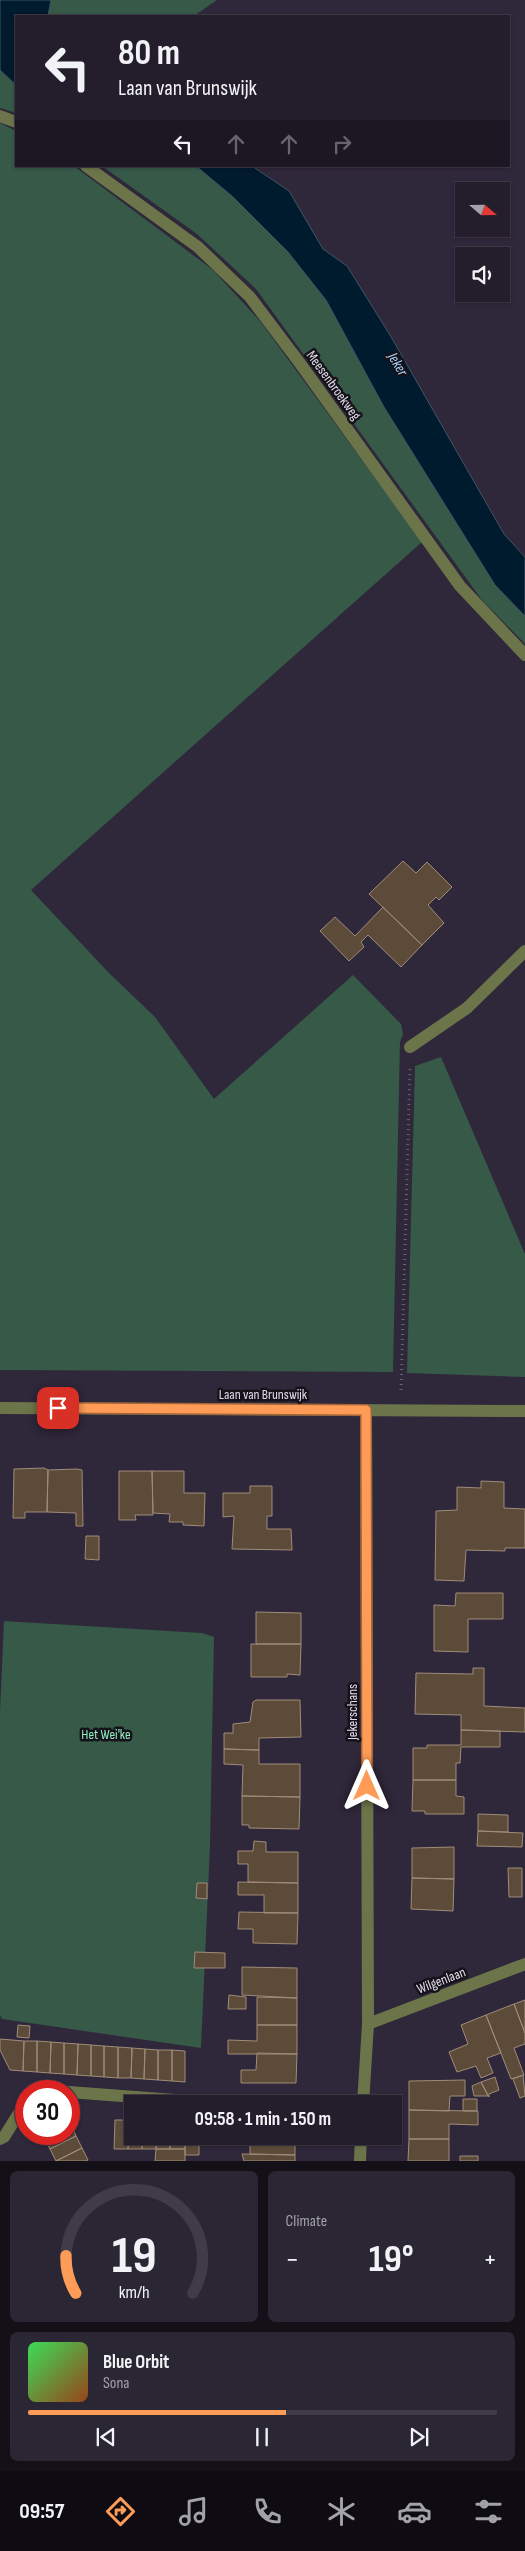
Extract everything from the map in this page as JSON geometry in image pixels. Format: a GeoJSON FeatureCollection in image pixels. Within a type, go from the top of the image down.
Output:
{"type":"FeatureCollection","features":[{"type":"Feature","properties":{"kind":"street"},"geometry":{"type":"LineString","coordinates":[[0,116],[15,122]]}},
{"type":"Feature","properties":{"kind":"street","name":"Meesenbroekweg"},"geometry":{"type":"LineString","coordinates":[[87,167],[198,247],[250,297],[460,586],[525,654]]}},
{"type":"Feature","properties":{"kind":"street"},"geometry":{"type":"LineString","coordinates":[[410,1047],[466,1008],[525,951]]}},
{"type":"Feature","properties":{"kind":"street","name":"Laan van Brunswijk"},"geometry":{"type":"LineString","coordinates":[[0,1408],[525,1412]]}},
{"type":"Feature","properties":{"kind":"street","name":"Jekerschans"},"geometry":{"type":"LineString","coordinates":[[364,2095],[368,2024],[366,1410]]}},
{"type":"Feature","properties":{"kind":"street","name":"Wilgenlaan"},"geometry":{"type":"LineString","coordinates":[[368,2024],[525,1964]]}},
{"type":"Feature","properties":{"kind":"street"},"geometry":{"type":"LineString","coordinates":[[80,2093],[124,2096]]}},
{"type":"Feature","properties":{"kind":"street"},"geometry":{"type":"LineString","coordinates":[[0,2139],[4,2137],[15,2120]]}},
{"type":"Feature","properties":{"kind":"street"},"geometry":{"type":"LineString","coordinates":[[360,2161],[361,2145]]}},
{"type":"Feature","properties":{"kind":"path"},"geometry":{"type":"LineString","coordinates":[[400,1410],[410,1047]]}},
{"type":"Feature","properties":{"kind":"green space"},"geometry":{"type":"Polygon","coordinates":[[[51,0],[217,0],[195,15],[48,15],[51,0]]]}},
{"type":"Feature","properties":{"kind":"green space"},"geometry":{"type":"Polygon","coordinates":[[[0,70],[15,84],[15,113],[0,108],[0,70]]]}},
{"type":"Feature","properties":{"kind":"green space"},"geometry":{"type":"Polygon","coordinates":[[[0,123],[15,130],[15,167],[75,167],[213,270],[260,321],[422,542],[31,890],[109,973],[155,1017],[214,1099],[353,975],[401,1024],[403,1034],[400,1042],[393,1372],[0,1370],[0,123]]]}},
{"type":"Feature","properties":{"kind":"green space"},"geometry":{"type":"Polygon","coordinates":[[[103,167],[197,167],[232,196],[288,252],[326,300],[384,407],[495,585],[525,616],[525,644],[482,600],[256,289],[197,234],[103,167]]]}},
{"type":"Feature","properties":{"kind":"green space"},"geometry":{"type":"Polygon","coordinates":[[[441,1057],[525,1254],[525,1377],[407,1373],[415,1066],[441,1057]]]}},
{"type":"Feature","properties":{"kind":"green space","name":"Het Wei'ke"},"geometry":{"type":"Polygon","coordinates":[[[4,1621],[202,1633],[214,1637],[210,1846],[201,2048],[2,2019],[0,2015],[0,1711],[4,1621]]]}},
{"type":"Feature","properties":{"kind":"water"},"geometry":{"type":"Polygon","coordinates":[[[0,0],[51,0],[48,15],[15,15],[15,84],[0,70],[0,0]]]}},
{"type":"Feature","properties":{"kind":"water","name":"Jeker"},"geometry":{"type":"Polygon","coordinates":[[[197,167],[253,167],[289,191],[323,249],[347,266],[390,335],[504,534],[525,557],[525,616],[495,585],[384,407],[326,300],[288,252],[232,196],[197,167]]]}},
{"type":"Feature","properties":{"kind":"building"},"geometry":{"type":"Polygon","coordinates":[[[403,861],[416,873],[427,862],[452,887],[439,900],[436,897],[428,905],[444,923],[422,945],[369,894],[403,861]]]}},
{"type":"Feature","properties":{"kind":"building"},"geometry":{"type":"Polygon","coordinates":[[[383,907],[422,945],[401,967],[368,935],[361,942],[364,947],[349,961],[320,931],[335,917],[355,936],[383,907]]]}},
{"type":"Feature","properties":{"kind":"building"},"geometry":{"type":"Polygon","coordinates":[[[44,1468],[48,1470],[47,1512],[25,1512],[25,1518],[13,1518],[14,1469],[44,1468]]]}},
{"type":"Feature","properties":{"kind":"building"},"geometry":{"type":"Polygon","coordinates":[[[48,1470],[82,1470],[83,1526],[76,1526],[76,1513],[47,1512],[48,1470]]]}},
{"type":"Feature","properties":{"kind":"building"},"geometry":{"type":"Polygon","coordinates":[[[119,1471],[152,1471],[153,1515],[135,1515],[136,1520],[119,1520],[119,1471]]]}},
{"type":"Feature","properties":{"kind":"building"},"geometry":{"type":"Polygon","coordinates":[[[152,1471],[184,1471],[184,1493],[205,1493],[204,1526],[183,1525],[183,1522],[169,1522],[170,1514],[153,1513],[152,1471]]]}},
{"type":"Feature","properties":{"kind":"building"},"geometry":{"type":"Polygon","coordinates":[[[481,1481],[504,1482],[504,1508],[525,1509],[525,1548],[505,1548],[505,1551],[466,1550],[464,1581],[435,1580],[436,1511],[457,1510],[457,1487],[481,1488],[481,1481]]]}},
{"type":"Feature","properties":{"kind":"building"},"geometry":{"type":"Polygon","coordinates":[[[250,1486],[272,1486],[272,1516],[267,1516],[267,1529],[291,1529],[292,1550],[232,1549],[234,1516],[223,1517],[223,1493],[250,1493],[250,1486]]]}},
{"type":"Feature","properties":{"kind":"building"},"geometry":{"type":"Polygon","coordinates":[[[86,1536],[99,1536],[99,1560],[85,1559],[86,1536]]]}},
{"type":"Feature","properties":{"kind":"building"},"geometry":{"type":"Polygon","coordinates":[[[456,1593],[503,1593],[503,1619],[468,1619],[468,1652],[434,1651],[434,1605],[455,1606],[456,1593]]]}},
{"type":"Feature","properties":{"kind":"building"},"geometry":{"type":"Polygon","coordinates":[[[256,1612],[301,1613],[301,1644],[256,1644],[256,1612]]]}},
{"type":"Feature","properties":{"kind":"building"},"geometry":{"type":"Polygon","coordinates":[[[251,1644],[301,1644],[300,1675],[287,1674],[287,1677],[251,1677],[251,1644]]]}},
{"type":"Feature","properties":{"kind":"building"},"geometry":{"type":"Polygon","coordinates":[[[473,1668],[484,1668],[484,1706],[525,1708],[525,1732],[461,1730],[461,1715],[415,1714],[416,1673],[473,1674],[473,1668]]]}},
{"type":"Feature","properties":{"kind":"building"},"geometry":{"type":"Polygon","coordinates":[[[256,1700],[300,1700],[301,1737],[259,1738],[259,1750],[224,1749],[224,1733],[233,1733],[233,1724],[250,1722],[253,1702],[256,1700]]]}},
{"type":"Feature","properties":{"kind":"building"},"geometry":{"type":"Polygon","coordinates":[[[461,1730],[500,1731],[500,1747],[461,1747],[460,1763],[456,1763],[456,1780],[413,1780],[413,1748],[427,1748],[427,1745],[461,1745],[461,1730]]]}},
{"type":"Feature","properties":{"kind":"building"},"geometry":{"type":"Polygon","coordinates":[[[224,1749],[259,1750],[259,1764],[300,1764],[300,1797],[242,1796],[243,1765],[224,1764],[224,1749]]]}},
{"type":"Feature","properties":{"kind":"building"},"geometry":{"type":"Polygon","coordinates":[[[413,1780],[456,1780],[456,1796],[464,1797],[464,1814],[425,1814],[425,1811],[412,1811],[413,1780]]]}},
{"type":"Feature","properties":{"kind":"building"},"geometry":{"type":"Polygon","coordinates":[[[242,1796],[300,1797],[299,1829],[249,1828],[249,1825],[242,1825],[242,1796]]]}},
{"type":"Feature","properties":{"kind":"building"},"geometry":{"type":"Polygon","coordinates":[[[478,1814],[508,1815],[508,1832],[478,1831],[478,1814]]]}},
{"type":"Feature","properties":{"kind":"building"},"geometry":{"type":"Polygon","coordinates":[[[478,1831],[523,1833],[522,1847],[477,1846],[478,1831]]]}},
{"type":"Feature","properties":{"kind":"building"},"geometry":{"type":"Polygon","coordinates":[[[254,1841],[266,1842],[266,1852],[298,1852],[298,1883],[248,1882],[248,1864],[238,1864],[238,1851],[253,1851],[254,1841]]]}},
{"type":"Feature","properties":{"kind":"building"},"geometry":{"type":"Polygon","coordinates":[[[454,1847],[454,1879],[412,1878],[412,1848],[454,1847]]]}},
{"type":"Feature","properties":{"kind":"building"},"geometry":{"type":"Polygon","coordinates":[[[508,1868],[522,1868],[522,1897],[509,1897],[508,1868]]]}},
{"type":"Feature","properties":{"kind":"building"},"geometry":{"type":"Polygon","coordinates":[[[412,1878],[454,1879],[453,1911],[411,1909],[412,1878]]]}},
{"type":"Feature","properties":{"kind":"building"},"geometry":{"type":"Polygon","coordinates":[[[238,1882],[298,1883],[298,1913],[264,1913],[264,1895],[238,1895],[238,1882]]]}},
{"type":"Feature","properties":{"kind":"building"},"geometry":{"type":"Polygon","coordinates":[[[197,1883],[207,1883],[207,1899],[196,1898],[197,1883]]]}},
{"type":"Feature","properties":{"kind":"building"},"geometry":{"type":"Polygon","coordinates":[[[239,1912],[298,1913],[297,1944],[253,1943],[253,1929],[238,1929],[239,1912]]]}},
{"type":"Feature","properties":{"kind":"building"},"geometry":{"type":"Polygon","coordinates":[[[195,1952],[225,1953],[225,1968],[194,1968],[195,1952]]]}},
{"type":"Feature","properties":{"kind":"building"},"geometry":{"type":"Polygon","coordinates":[[[242,1967],[297,1968],[297,1998],[242,1995],[242,1967]]]}},
{"type":"Feature","properties":{"kind":"building"},"geometry":{"type":"Polygon","coordinates":[[[229,1995],[246,1997],[246,2009],[228,2009],[229,1995]]]}},
{"type":"Feature","properties":{"kind":"building"},"geometry":{"type":"Polygon","coordinates":[[[257,1997],[297,1998],[297,2025],[257,2025],[257,1997]]]}},
{"type":"Feature","properties":{"kind":"building"},"geometry":{"type":"Polygon","coordinates":[[[525,2000],[525,2033],[514,2004],[525,2000]]]}},
{"type":"Feature","properties":{"kind":"building"},"geometry":{"type":"Polygon","coordinates":[[[514,2004],[525,2033],[525,2044],[514,2048],[524,2075],[511,2079],[486,2015],[514,2004]]]}},
{"type":"Feature","properties":{"kind":"building"},"geometry":{"type":"Polygon","coordinates":[[[486,2015],[501,2053],[487,2058],[493,2073],[481,2078],[476,2066],[457,2072],[449,2052],[468,2044],[461,2025],[486,2015]]]}},
{"type":"Feature","properties":{"kind":"building"},"geometry":{"type":"Polygon","coordinates":[[[18,2025],[30,2026],[29,2038],[17,2037],[18,2025]]]}},
{"type":"Feature","properties":{"kind":"building"},"geometry":{"type":"Polygon","coordinates":[[[257,2025],[297,2025],[297,2054],[228,2054],[228,2040],[257,2041],[257,2025]]]}},
{"type":"Feature","properties":{"kind":"building"},"geometry":{"type":"Polygon","coordinates":[[[0,2039],[24,2041],[23,2071],[10,2070],[0,2050],[0,2039]]]}},
{"type":"Feature","properties":{"kind":"building"},"geometry":{"type":"Polygon","coordinates":[[[24,2041],[37,2041],[37,2072],[23,2071],[24,2041]]]}},
{"type":"Feature","properties":{"kind":"building"},"geometry":{"type":"Polygon","coordinates":[[[37,2041],[51,2042],[50,2073],[37,2072],[37,2041]]]}},
{"type":"Feature","properties":{"kind":"building"},"geometry":{"type":"Polygon","coordinates":[[[51,2042],[64,2043],[64,2074],[50,2073],[51,2042]]]}},
{"type":"Feature","properties":{"kind":"building"},"geometry":{"type":"Polygon","coordinates":[[[64,2043],[78,2044],[77,2075],[64,2074],[64,2043]]]}},
{"type":"Feature","properties":{"kind":"building"},"geometry":{"type":"Polygon","coordinates":[[[78,2044],[91,2045],[91,2076],[77,2075],[78,2044]]]}},
{"type":"Feature","properties":{"kind":"building"},"geometry":{"type":"Polygon","coordinates":[[[91,2045],[104,2046],[104,2077],[91,2076],[91,2045]]]}},
{"type":"Feature","properties":{"kind":"building"},"geometry":{"type":"Polygon","coordinates":[[[104,2046],[118,2047],[118,2078],[104,2077],[104,2046]]]}},
{"type":"Feature","properties":{"kind":"building"},"geometry":{"type":"Polygon","coordinates":[[[118,2047],[132,2048],[131,2078],[118,2078],[118,2047]]]}},
{"type":"Feature","properties":{"kind":"building"},"geometry":{"type":"Polygon","coordinates":[[[132,2048],[145,2049],[144,2079],[131,2078],[132,2048]]]}},
{"type":"Feature","properties":{"kind":"building"},"geometry":{"type":"Polygon","coordinates":[[[145,2049],[158,2050],[158,2080],[144,2079],[145,2049]]]}},
{"type":"Feature","properties":{"kind":"building"},"geometry":{"type":"Polygon","coordinates":[[[158,2050],[172,2050],[172,2081],[158,2080],[158,2050]]]}},
{"type":"Feature","properties":{"kind":"building"},"geometry":{"type":"Polygon","coordinates":[[[172,2050],[185,2051],[185,2082],[172,2081],[172,2050]]]}},
{"type":"Feature","properties":{"kind":"building"},"geometry":{"type":"Polygon","coordinates":[[[257,2053],[297,2054],[296,2083],[241,2083],[241,2070],[256,2070],[257,2053]]]}},
{"type":"Feature","properties":{"kind":"building"},"geometry":{"type":"Polygon","coordinates":[[[523,2075],[525,2096],[520,2098],[513,2079],[523,2075]]]}},
{"type":"Feature","properties":{"kind":"building"},"geometry":{"type":"Polygon","coordinates":[[[495,2077],[499,2090],[489,2094],[489,2097],[481,2082],[495,2077]]]}},
{"type":"Feature","properties":{"kind":"building"},"geometry":{"type":"Polygon","coordinates":[[[465,2080],[465,2096],[450,2096],[449,2111],[409,2110],[409,2081],[465,2080]]]}},
{"type":"Feature","properties":{"kind":"building"},"geometry":{"type":"Polygon","coordinates":[[[481,2082],[488,2096],[474,2096],[472,2086],[481,2082]]]}},
{"type":"Feature","properties":{"kind":"building"},"geometry":{"type":"Polygon","coordinates":[[[463,2099],[477,2099],[477,2111],[463,2111],[463,2099]]]}},
{"type":"Feature","properties":{"kind":"building"},"geometry":{"type":"Polygon","coordinates":[[[409,2110],[478,2111],[478,2125],[449,2124],[449,2139],[409,2139],[409,2110]]]}},
{"type":"Feature","properties":{"kind":"building"},"geometry":{"type":"Polygon","coordinates":[[[115,2120],[124,2120],[124,2145],[128,2145],[128,2149],[114,2149],[115,2120]]]}},
{"type":"Feature","properties":{"kind":"building"},"geometry":{"type":"Polygon","coordinates":[[[409,2139],[449,2139],[449,2161],[408,2161],[409,2139]]]}},
{"type":"Feature","properties":{"kind":"building"},"geometry":{"type":"Polygon","coordinates":[[[80,2144],[82,2148],[56,2161],[50,2149],[58,2145],[80,2144]]]}},
{"type":"Feature","properties":{"kind":"building"},"geometry":{"type":"Polygon","coordinates":[[[48,2145],[58,2145],[50,2149],[48,2145]]]}},
{"type":"Feature","properties":{"kind":"building"},"geometry":{"type":"Polygon","coordinates":[[[128,2145],[142,2145],[142,2149],[128,2149],[128,2145]]]}},
{"type":"Feature","properties":{"kind":"building"},"geometry":{"type":"Polygon","coordinates":[[[142,2145],[156,2145],[156,2149],[142,2149],[142,2145]]]}},
{"type":"Feature","properties":{"kind":"building"},"geometry":{"type":"Polygon","coordinates":[[[156,2145],[170,2145],[170,2149],[156,2149],[156,2145]]]}},
{"type":"Feature","properties":{"kind":"building"},"geometry":{"type":"Polygon","coordinates":[[[170,2145],[185,2145],[185,2149],[170,2149],[170,2145]]]}},
{"type":"Feature","properties":{"kind":"building"},"geometry":{"type":"Polygon","coordinates":[[[185,2145],[199,2145],[199,2155],[185,2155],[185,2145]]]}},
{"type":"Feature","properties":{"kind":"building"},"geometry":{"type":"Polygon","coordinates":[[[250,2145],[295,2145],[295,2155],[250,2154],[250,2145]]]}},
{"type":"Feature","properties":{"kind":"building"},"geometry":{"type":"Polygon","coordinates":[[[82,2148],[88,2160],[86,2161],[56,2161],[82,2148]]]}},
{"type":"Feature","properties":{"kind":"building"},"geometry":{"type":"Polygon","coordinates":[[[156,2149],[185,2149],[185,2161],[155,2161],[156,2149]]]}},
{"type":"Feature","properties":{"kind":"building"},"geometry":{"type":"Polygon","coordinates":[[[242,2154],[295,2155],[295,2161],[244,2161],[242,2154]]]}},
{"type":"Feature","properties":{"kind":"building"},"geometry":{"type":"Polygon","coordinates":[[[460,2156],[478,2156],[478,2161],[460,2161],[460,2156]]]}},
{"type":"Feature","properties":{"kind":"route"},"geometry":{"type":"LineString","coordinates":[[58,1408],[366,1410],[367,1786]]}}]}
